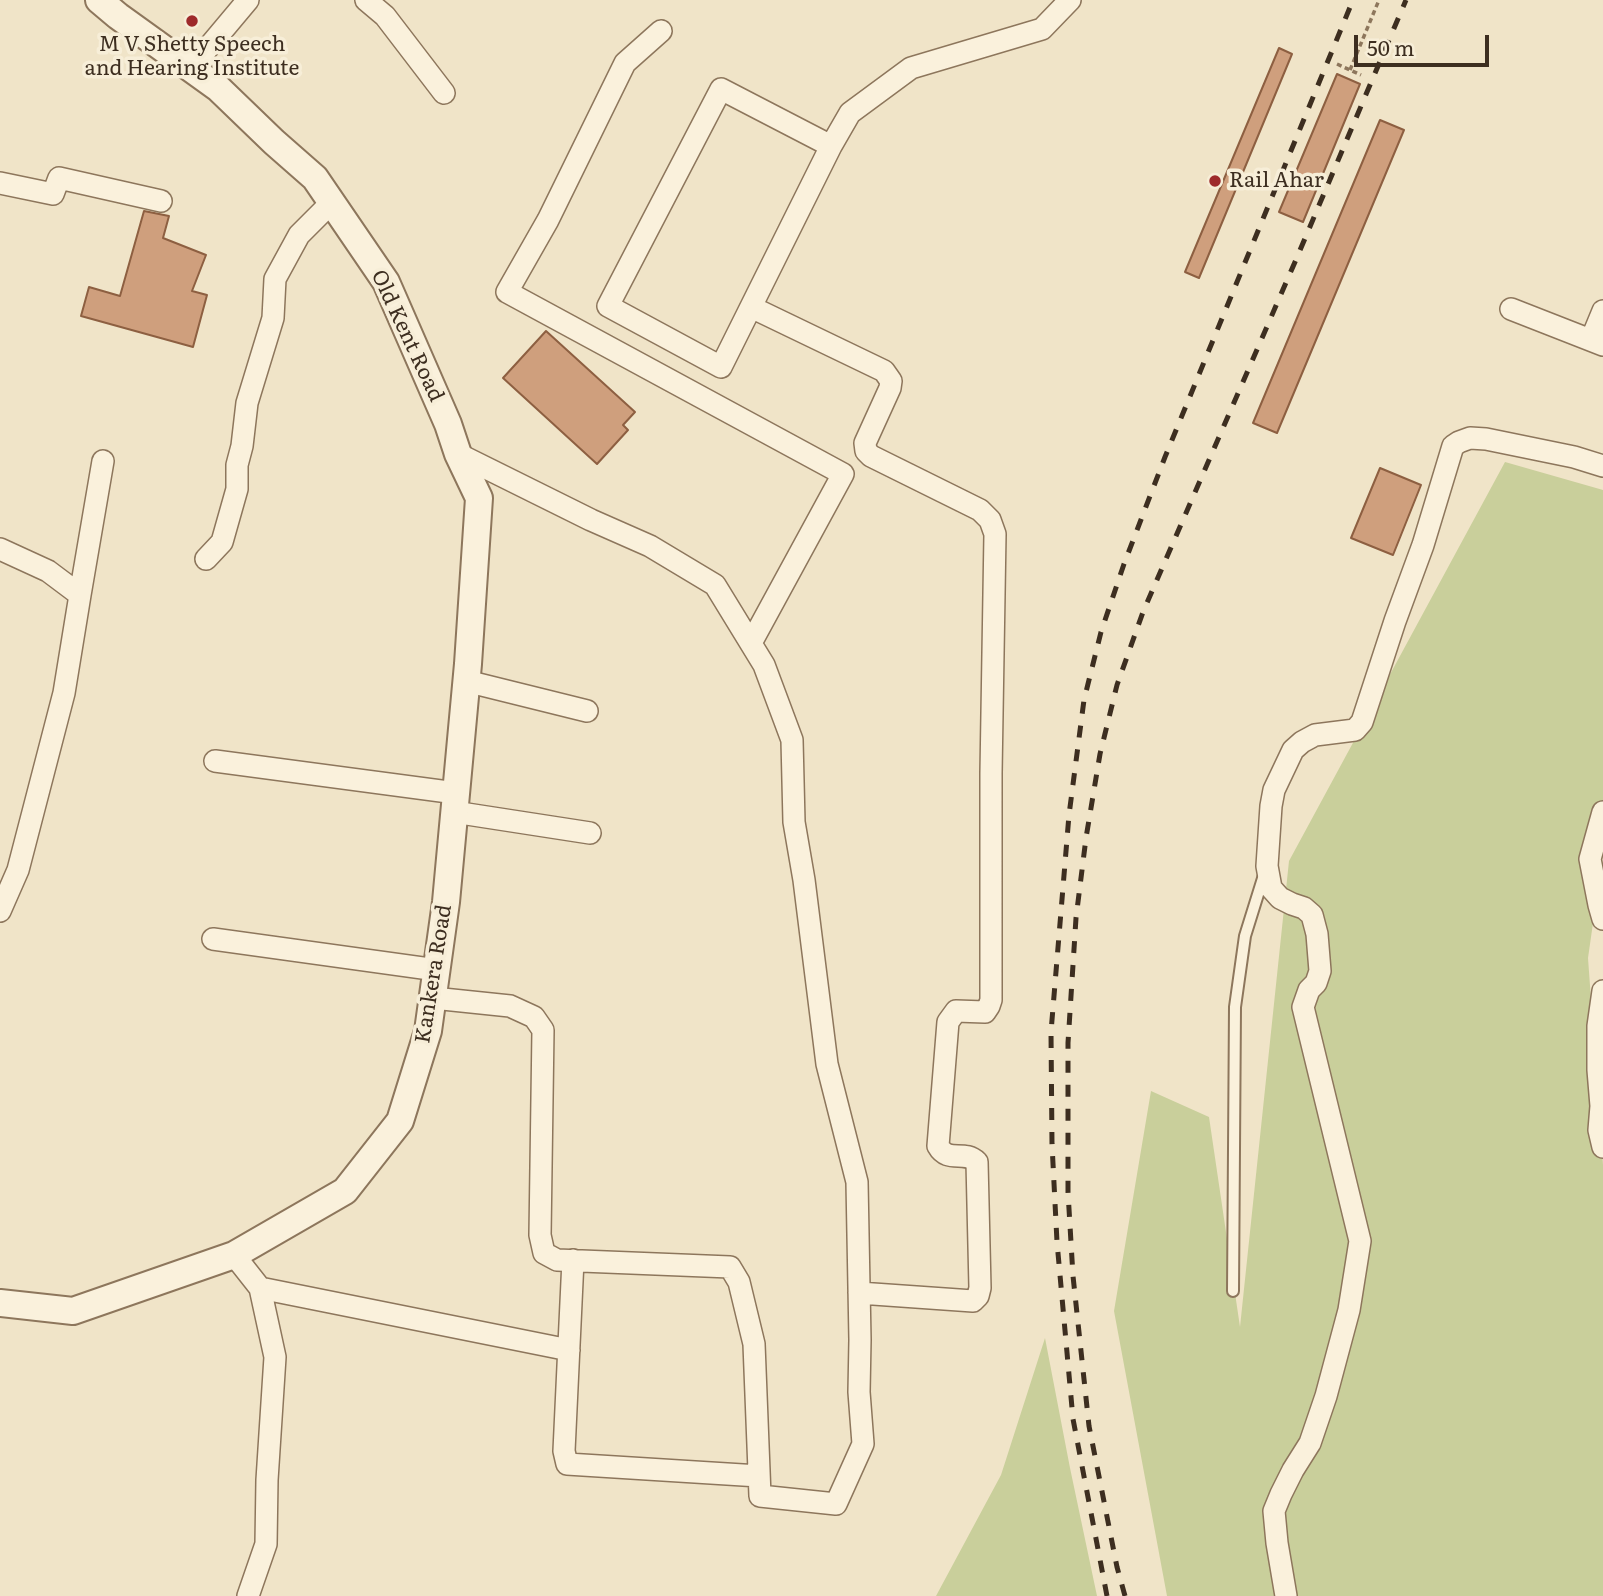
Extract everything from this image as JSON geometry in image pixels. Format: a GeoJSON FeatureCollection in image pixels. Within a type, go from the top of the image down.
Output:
{"type":"FeatureCollection","features":[{"type":"Feature","properties":{"kind":"street","name":"Old Kent Road"},"geometry":{"type":"LineString","coordinates":[[99,0],[218,88],[315,178],[386,282],[448,424],[458,454]]}},
{"type":"Feature","properties":{"kind":"street"},"geometry":{"type":"LineString","coordinates":[[191,68],[248,0]]}},
{"type":"Feature","properties":{"kind":"street"},"geometry":{"type":"LineString","coordinates":[[366,0],[385,16],[444,93]]}},
{"type":"Feature","properties":{"kind":"street"},"geometry":{"type":"LineString","coordinates":[[831,146],[721,89],[608,306],[721,367],[850,113],[911,68],[1042,29],[1070,0]]}},
{"type":"Feature","properties":{"kind":"street"},"geometry":{"type":"LineString","coordinates":[[661,31],[625,63],[548,220],[507,292],[843,474],[751,643]]}},
{"type":"Feature","properties":{"kind":"street"},"geometry":{"type":"LineString","coordinates":[[0,183],[53,194],[59,178],[161,201]]}},
{"type":"Feature","properties":{"kind":"street"},"geometry":{"type":"LineString","coordinates":[[206,559],[222,542],[237,489],[237,465],[247,403],[273,318],[275,279],[299,235],[332,202]]}},
{"type":"Feature","properties":{"kind":"street"},"geometry":{"type":"LineString","coordinates":[[751,307],[884,370],[891,381],[890,388],[865,443],[866,451],[871,456],[980,510],[990,520],[995,534],[991,1000],[985,1012],[956,1012],[948,1022],[938,1146],[942,1153],[970,1156],[977,1163],[980,1288],[973,1301],[859,1293]]}},
{"type":"Feature","properties":{"kind":"street"},"geometry":{"type":"LineString","coordinates":[[1511,309],[1597,343],[1603,311]]}},
{"type":"Feature","properties":{"kind":"street"},"geometry":{"type":"LineString","coordinates":[[1286,1596],[1277,1543],[1275,1511],[1281,1494],[1310,1443],[1326,1396],[1349,1310],[1360,1241],[1303,1007],[1320,971],[1317,934],[1312,915],[1304,908],[1280,898],[1271,888],[1267,866],[1274,790],[1293,750],[1302,742],[1315,735],[1355,730],[1362,722],[1423,545],[1453,446],[1470,438],[1486,439],[1574,457],[1603,466]]}},
{"type":"Feature","properties":{"kind":"street"},"geometry":{"type":"LineString","coordinates":[[433,999],[510,1006],[534,1017],[543,1030],[540,1235],[544,1253],[556,1260],[730,1267],[739,1282],[754,1344],[760,1496],[836,1504],[863,1444],[859,1392],[856,1182],[827,1064],[794,822],[793,740],[764,665],[715,585],[650,546],[458,454]]}},
{"type":"Feature","properties":{"kind":"street","name":"Kankera Road"},"geometry":{"type":"LineString","coordinates":[[0,1303],[73,1311],[234,1255],[345,1191],[400,1121],[428,1031],[433,999],[446,902],[467,681],[479,498],[458,454]]}},
{"type":"Feature","properties":{"kind":"street"},"geometry":{"type":"LineString","coordinates":[[0,911],[18,870],[64,693],[103,461]]}},
{"type":"Feature","properties":{"kind":"street"},"geometry":{"type":"LineString","coordinates":[[0,549],[48,571],[80,595]]}},
{"type":"Feature","properties":{"kind":"street"},"geometry":{"type":"LineString","coordinates":[[467,681],[587,711]]}},
{"type":"Feature","properties":{"kind":"street"},"geometry":{"type":"LineString","coordinates":[[215,761],[455,802],[590,833]]}},
{"type":"Feature","properties":{"kind":"street"},"geometry":{"type":"LineString","coordinates":[[1603,813],[1590,859],[1603,919]]}},
{"type":"Feature","properties":{"kind":"street"},"geometry":{"type":"LineString","coordinates":[[213,939],[437,970]]}},
{"type":"Feature","properties":{"kind":"street"},"geometry":{"type":"LineString","coordinates":[[1603,991],[1598,1026],[1601,1043],[1598,1070],[1601,1106],[1599,1130],[1603,1147]]}},
{"type":"Feature","properties":{"kind":"street"},"geometry":{"type":"LineString","coordinates":[[234,1255],[260,1288],[275,1357],[265,1544],[248,1596]]}},
{"type":"Feature","properties":{"kind":"street"},"geometry":{"type":"LineString","coordinates":[[573,1260],[564,1451],[567,1464],[759,1476]]}},
{"type":"Feature","properties":{"kind":"street"},"geometry":{"type":"LineString","coordinates":[[260,1288],[569,1350]]}},
{"type":"Feature","properties":{"kind":"lane"},"geometry":{"type":"LineString","coordinates":[[1233,1291],[1235,1007],[1245,936],[1267,866]]}},
{"type":"Feature","properties":{"kind":"path"},"geometry":{"type":"LineString","coordinates":[[1350,70],[1379,0]]}},
{"type":"Feature","properties":{"kind":"path"},"geometry":{"type":"LineString","coordinates":[[1336,64],[1361,75]]}},
{"type":"Feature","properties":{"kind":"green space"},"geometry":{"type":"Polygon","coordinates":[[[1505,462],[1603,490],[1603,853],[1588,958],[1603,1165],[1603,1596],[1167,1596],[1114,1311],[1151,1091],[1209,1117],[1240,1327],[1289,861],[1505,462]]]}},
{"type":"Feature","properties":{"kind":"green space"},"geometry":{"type":"Polygon","coordinates":[[[1045,1338],[1097,1596],[936,1596],[1001,1475],[1045,1338]]]}},
{"type":"Feature","properties":{"kind":"building"},"geometry":{"type":"Polygon","coordinates":[[[1279,48],[1292,54],[1199,278],[1185,272],[1279,48]]]}},
{"type":"Feature","properties":{"kind":"building"},"geometry":{"type":"Polygon","coordinates":[[[1337,74],[1360,84],[1303,222],[1279,212],[1337,74]]]}},
{"type":"Feature","properties":{"kind":"building"},"geometry":{"type":"Polygon","coordinates":[[[1380,120],[1404,130],[1277,433],[1253,423],[1380,120]]]}},
{"type":"Feature","properties":{"kind":"building"},"geometry":{"type":"Polygon","coordinates":[[[144,211],[169,216],[163,238],[206,255],[192,291],[207,295],[193,347],[81,316],[89,287],[120,296],[144,211]]]}},
{"type":"Feature","properties":{"kind":"building"},"geometry":{"type":"Polygon","coordinates":[[[546,331],[635,412],[623,425],[628,430],[597,464],[503,378],[546,331]]]}},
{"type":"Feature","properties":{"kind":"building"},"geometry":{"type":"Polygon","coordinates":[[[1380,468],[1421,485],[1393,555],[1351,538],[1380,468]]]}},
{"type":"Feature","properties":{"kind":"railway"},"geometry":{"type":"LineString","coordinates":[[1107,1596],[1073,1419],[1057,1242],[1052,1144],[1051,1032],[1069,815],[1084,700],[1101,632],[1165,457],[1353,0]]}},
{"type":"Feature","properties":{"kind":"railway"},"geometry":{"type":"LineString","coordinates":[[1125,1596],[1089,1426],[1073,1276],[1068,1192],[1068,1043],[1076,918],[1100,754],[1117,685],[1143,612],[1406,0]]}},
{"type":"Feature","properties":{"kind":"place","name":"M V Shetty Speech and Hearing Institute"},"geometry":{"type":"Point","coordinates":[192,21]}},
{"type":"Feature","properties":{"kind":"place","name":"Rail Ahar"},"geometry":{"type":"Point","coordinates":[1215,181]}}]}
